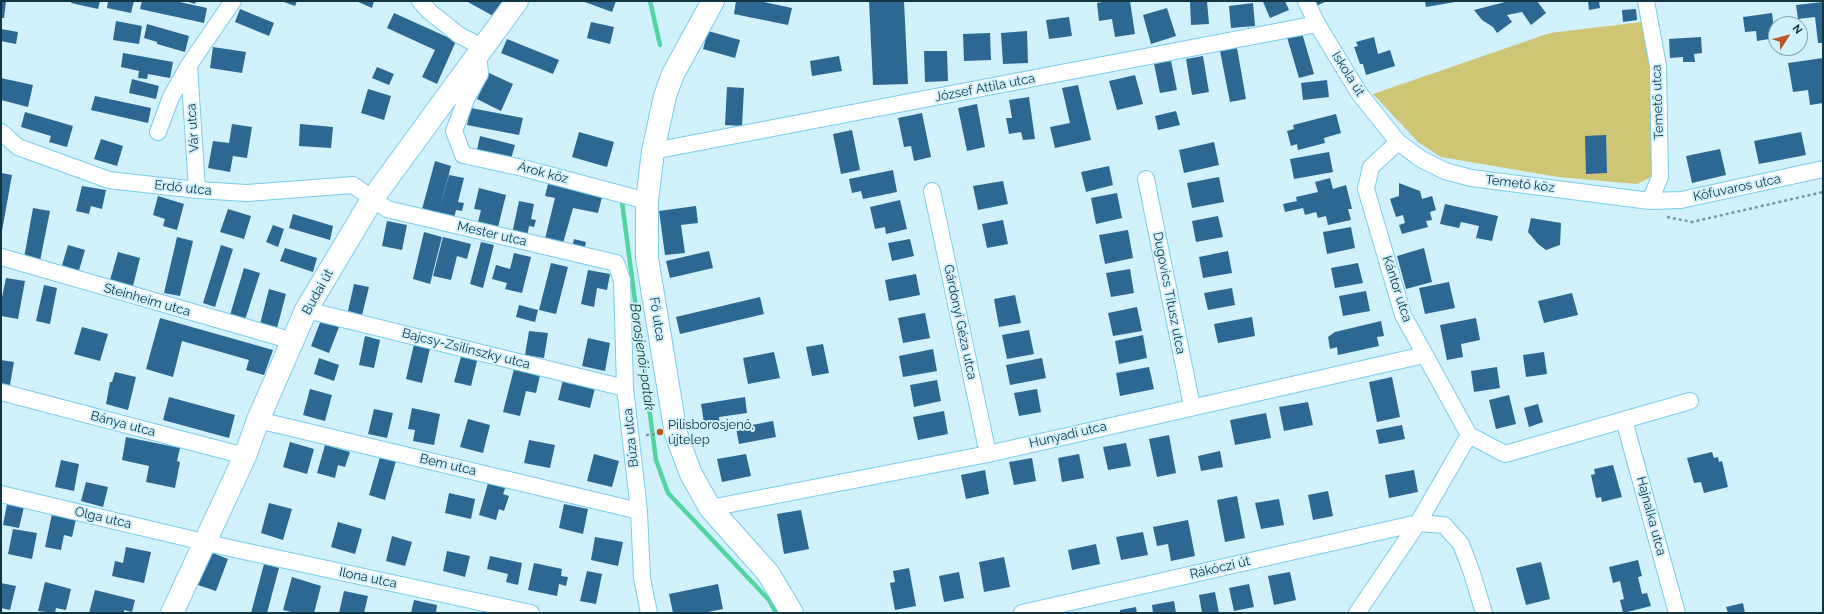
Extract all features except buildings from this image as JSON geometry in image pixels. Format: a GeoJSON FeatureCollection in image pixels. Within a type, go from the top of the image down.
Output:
{"type":"FeatureCollection","features":[{"type":"Feature","properties":{"kind":"street","name":"Vár utca"},"geometry":{"type":"LineString","coordinates":[[158,132],[171,98],[189,65],[233,1]]}},
{"type":"Feature","properties":{"kind":"street"},"geometry":{"type":"LineString","coordinates":[[420,1],[430,12],[480,50]]}},
{"type":"Feature","properties":{"kind":"street","name":"Budai út"},"geometry":{"type":"LineString","coordinates":[[172,613],[245,456],[258,420],[306,310],[373,198],[517,1]]}},
{"type":"Feature","properties":{"kind":"street","name":"Fő utca"},"geometry":{"type":"LineString","coordinates":[[713,1],[673,74],[665,96],[653,151],[647,201],[647,258],[676,434],[691,474],[710,508],[768,573],[788,604],[792,613]]}},
{"type":"Feature","properties":{"kind":"street","name":"Iskola út"},"geometry":{"type":"LineString","coordinates":[[1306,1],[1317,24],[1359,93],[1398,142]]}},
{"type":"Feature","properties":{"kind":"street","name":"Temető utca"},"geometry":{"type":"LineString","coordinates":[[1646,1],[1658,66],[1659,82],[1660,177],[1650,201]]}},
{"type":"Feature","properties":{"kind":"street","name":"József Attila utca"},"geometry":{"type":"LineString","coordinates":[[653,151],[1317,24]]}},
{"type":"Feature","properties":{"kind":"street","name":"Árok köz"},"geometry":{"type":"LineString","coordinates":[[480,50],[480,74],[467,97],[454,131],[463,155],[524,168],[647,201]]}},
{"type":"Feature","properties":{"kind":"street","name":"Vár utca"},"geometry":{"type":"LineString","coordinates":[[189,65],[197,190]]}},
{"type":"Feature","properties":{"kind":"street","name":"Erdő utca"},"geometry":{"type":"LineString","coordinates":[[1,132],[18,147],[109,180],[197,190],[247,193],[353,185],[373,198]]}},
{"type":"Feature","properties":{"kind":"street","name":"Temető köz"},"geometry":{"type":"LineString","coordinates":[[1398,142],[1422,159],[1445,171],[1470,178],[1650,201]]}},
{"type":"Feature","properties":{"kind":"street","name":"Kántor utca"},"geometry":{"type":"LineString","coordinates":[[1398,142],[1371,167],[1366,189],[1403,315],[1469,435]]}},
{"type":"Feature","properties":{"kind":"street","name":"Kőfuvaros utca"},"geometry":{"type":"LineString","coordinates":[[1650,201],[1681,200],[1823,169]]}},
{"type":"Feature","properties":{"kind":"street","name":"Dugovics Titusz utca"},"geometry":{"type":"LineString","coordinates":[[1146,179],[1192,406]]}},
{"type":"Feature","properties":{"kind":"street","name":"Gárdonyi Géza utca"},"geometry":{"type":"LineString","coordinates":[[932,191],[988,454]]}},
{"type":"Feature","properties":{"kind":"street","name":"Mester utca"},"geometry":{"type":"LineString","coordinates":[[373,198],[387,209],[616,263]]}},
{"type":"Feature","properties":{"kind":"street","name":"Steinheim utca"},"geometry":{"type":"LineString","coordinates":[[1,257],[293,341]]}},
{"type":"Feature","properties":{"kind":"street","name":"Búza utca"},"geometry":{"type":"LineString","coordinates":[[616,263],[622,280],[625,388],[639,511],[642,578],[649,613]]}},
{"type":"Feature","properties":{"kind":"street","name":"Bajcsy-Zsilinszky utca"},"geometry":{"type":"LineString","coordinates":[[306,310],[625,388]]}},
{"type":"Feature","properties":{"kind":"street","name":"Hunyadi utca"},"geometry":{"type":"LineString","coordinates":[[710,508],[988,454],[1192,406],[1424,355]]}},
{"type":"Feature","properties":{"kind":"street","name":"Bánya utca"},"geometry":{"type":"LineString","coordinates":[[1,392],[245,456]]}},
{"type":"Feature","properties":{"kind":"street"},"geometry":{"type":"LineString","coordinates":[[1357,613],[1418,523],[1469,435],[1505,454],[1690,401]]}},
{"type":"Feature","properties":{"kind":"street","name":"Bem utca"},"geometry":{"type":"LineString","coordinates":[[258,420],[639,511]]}},
{"type":"Feature","properties":{"kind":"street","name":"Hajnalka utca"},"geometry":{"type":"LineString","coordinates":[[1624,420],[1677,613]]}},
{"type":"Feature","properties":{"kind":"street","name":"Olga utca"},"geometry":{"type":"LineString","coordinates":[[1,494],[205,542]]}},
{"type":"Feature","properties":{"kind":"street","name":"Rákóczi út"},"geometry":{"type":"LineString","coordinates":[[1022,613],[1418,523],[1444,525],[1461,544],[1472,573],[1484,613]]}},
{"type":"Feature","properties":{"kind":"street","name":"Ilona utca"},"geometry":{"type":"LineString","coordinates":[[205,542],[531,613]]}},
{"type":"Feature","properties":{"kind":"path"},"geometry":{"type":"LineString","coordinates":[[1650,201],[1654,211],[1671,219],[1692,222],[1823,192]]}},
{"type":"Feature","properties":{"kind":"shaded area"},"geometry":{"type":"Polygon","coordinates":[[[1650,21],[1662,172],[1637,184],[1558,177],[1441,157],[1418,142],[1373,94],[1550,33],[1650,21]]]}},
{"type":"Feature","properties":{"kind":"waterway","name":"Borosjenői-patak"},"geometry":{"type":"LineString","coordinates":[[650,1],[660,45]]}},
{"type":"Feature","properties":{"kind":"waterway","name":"Borosjenői-patak"},"geometry":{"type":"LineString","coordinates":[[622,202],[656,460],[668,493],[769,600],[776,613]]}},
{"type":"Feature","properties":{"kind":"place","name":"Pilisborosjenő, újtelep"},"geometry":{"type":"Point","coordinates":[660,432]}}]}
